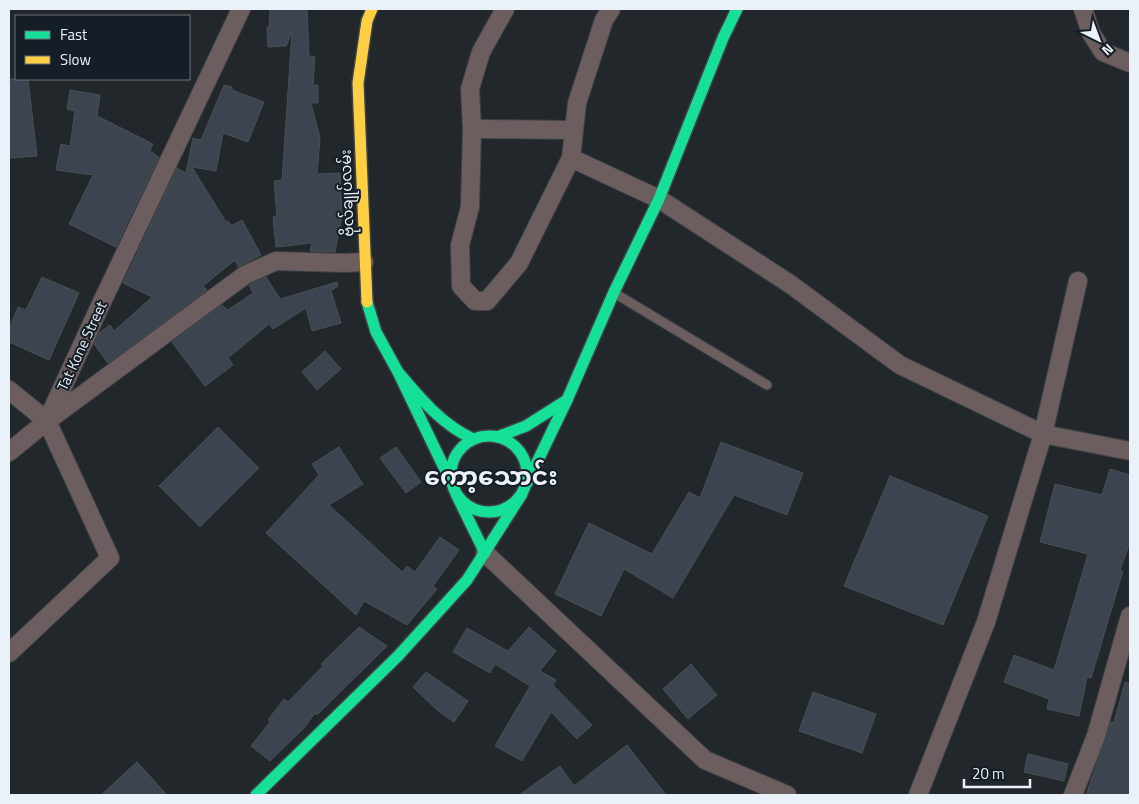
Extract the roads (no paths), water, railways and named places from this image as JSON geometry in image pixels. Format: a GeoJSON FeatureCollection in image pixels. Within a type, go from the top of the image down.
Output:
{"type":"FeatureCollection","features":[{"type":"Feature","properties":{"kind":"main road","name":"ဗိုလ်ချုပ်လမ်း"},"geometry":{"type":"LineString","coordinates":[[372,9],[366,21],[358,83],[366,298],[376,332],[398,372]]}},
{"type":"Feature","properties":{"kind":"main road"},"geometry":{"type":"LineString","coordinates":[[256,795],[398,656],[467,580],[522,494],[567,400],[614,292],[658,199],[723,38],[737,9]]}},
{"type":"Feature","properties":{"kind":"main road"},"geometry":{"type":"LineString","coordinates":[[398,372],[431,410],[460,433],[473,439]]}},
{"type":"Feature","properties":{"kind":"main road"},"geometry":{"type":"LineString","coordinates":[[398,372],[485,553]]}},
{"type":"Feature","properties":{"kind":"main road"},"geometry":{"type":"LineString","coordinates":[[451,482],[451,469],[455,456],[463,446],[473,439],[497,436],[526,426],[567,400]]}},
{"type":"Feature","properties":{"kind":"main road"},"geometry":{"type":"LineString","coordinates":[[497,436],[509,441],[518,448],[525,459],[528,471],[527,483]]}},
{"type":"Feature","properties":{"kind":"main road"},"geometry":{"type":"LineString","coordinates":[[456,494],[465,504],[476,511],[489,513],[502,510],[514,504],[522,494]]}},
{"type":"Feature","properties":{"kind":"street","name":"Tat Kone Street"},"geometry":{"type":"LineString","coordinates":[[47,421],[241,9]]}},
{"type":"Feature","properties":{"kind":"street"},"geometry":{"type":"LineString","coordinates":[[505,9],[481,52],[470,89],[472,129],[470,207],[460,245],[461,286],[475,301],[487,301],[519,263],[571,158],[577,103],[604,20],[611,9]]}},
{"type":"Feature","properties":{"kind":"street"},"geometry":{"type":"LineString","coordinates":[[1083,9],[1091,33],[1103,52],[1130,64]]}},
{"type":"Feature","properties":{"kind":"street"},"geometry":{"type":"LineString","coordinates":[[472,129],[574,130]]}},
{"type":"Feature","properties":{"kind":"street"},"geometry":{"type":"LineString","coordinates":[[571,158],[658,199],[790,284],[900,365],[1043,434],[1130,451]]}},
{"type":"Feature","properties":{"kind":"street"},"geometry":{"type":"LineString","coordinates":[[9,452],[47,421],[245,275],[276,261],[364,262]]}},
{"type":"Feature","properties":{"kind":"street"},"geometry":{"type":"LineString","coordinates":[[918,795],[986,622],[1043,434],[1078,281]]}},
{"type":"Feature","properties":{"kind":"street"},"geometry":{"type":"LineString","coordinates":[[9,390],[47,421],[110,558],[9,653]]}},
{"type":"Feature","properties":{"kind":"street"},"geometry":{"type":"LineString","coordinates":[[485,553],[705,760],[787,795]]}},
{"type":"Feature","properties":{"kind":"street"},"geometry":{"type":"LineString","coordinates":[[1073,795],[1096,736],[1130,616]]}},
{"type":"Feature","properties":{"kind":"lane"},"geometry":{"type":"LineString","coordinates":[[614,292],[767,385]]}},
{"type":"Feature","properties":{"kind":"district","name":"ကော့သောင်း"},"geometry":{"type":"Point","coordinates":[491,476]}}]}
